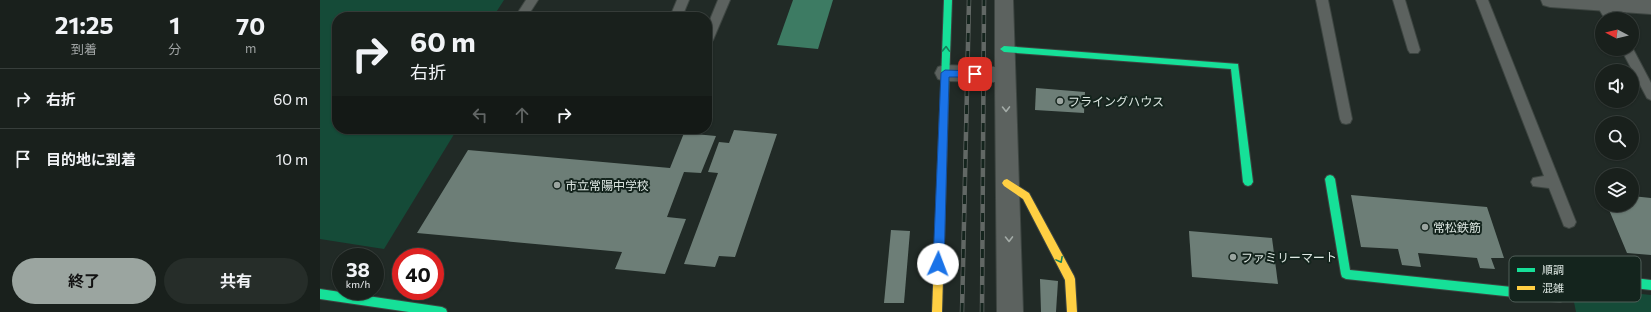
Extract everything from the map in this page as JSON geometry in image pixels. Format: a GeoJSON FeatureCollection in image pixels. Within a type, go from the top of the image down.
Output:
{"type":"FeatureCollection","features":[{"type":"Feature","properties":{"kind":"main road"},"geometry":{"type":"LineString","coordinates":[[937,312],[948,0]]}},
{"type":"Feature","properties":{"kind":"main road"},"geometry":{"type":"LineString","coordinates":[[1004,49],[1235,66],[1248,182]]}},
{"type":"Feature","properties":{"kind":"main road"},"geometry":{"type":"LineString","coordinates":[[1330,180],[1346,274],[1509,292]]}},
{"type":"Feature","properties":{"kind":"main road"},"geometry":{"type":"LineString","coordinates":[[1007,183],[1026,196],[1070,279],[1072,312]]}},
{"type":"Feature","properties":{"kind":"main road"},"geometry":{"type":"LineString","coordinates":[[1641,284],[1651,285]]}},
{"type":"Feature","properties":{"kind":"main road"},"geometry":{"type":"LineString","coordinates":[[320,294],[362,306],[442,312]]}},
{"type":"Feature","properties":{"kind":"street"},"geometry":{"type":"LineString","coordinates":[[1004,0],[1010,312]]}},
{"type":"Feature","properties":{"kind":"street"},"geometry":{"type":"LineString","coordinates":[[1550,0],[1606,11],[1651,7]]}},
{"type":"Feature","properties":{"kind":"street"},"geometry":{"type":"LineString","coordinates":[[945,73],[1005,74]]}},
{"type":"Feature","properties":{"kind":"lane"},"geometry":{"type":"LineString","coordinates":[[524,12],[532,0]]}},
{"type":"Feature","properties":{"kind":"lane"},"geometry":{"type":"LineString","coordinates":[[678,12],[683,0]]}},
{"type":"Feature","properties":{"kind":"lane"},"geometry":{"type":"LineString","coordinates":[[712,28],[724,0]]}},
{"type":"Feature","properties":{"kind":"lane"},"geometry":{"type":"LineString","coordinates":[[1322,0],[1346,119]]}},
{"type":"Feature","properties":{"kind":"lane"},"geometry":{"type":"LineString","coordinates":[[1398,0],[1414,50]]}},
{"type":"Feature","properties":{"kind":"lane"},"geometry":{"type":"LineString","coordinates":[[1482,0],[1569,222]]}},
{"type":"Feature","properties":{"kind":"lane"},"geometry":{"type":"LineString","coordinates":[[1631,56],[1651,95]]}},
{"type":"Feature","properties":{"kind":"lane"},"geometry":{"type":"LineString","coordinates":[[1538,182],[1553,182]]}},
{"type":"Feature","properties":{"kind":"shaded area"},"geometry":{"type":"Polygon","coordinates":[[[320,0],[504,0],[496,12],[332,12],[332,134],[454,134],[384,249],[320,239],[320,0]]]}},
{"type":"Feature","properties":{"kind":"shaded area"},"geometry":{"type":"Polygon","coordinates":[[[793,0],[833,0],[818,49],[777,45],[793,0]]]}},
{"type":"Feature","properties":{"kind":"shaded area"},"geometry":{"type":"Polygon","coordinates":[[[1641,294],[1651,295],[1651,312],[1576,312],[1574,302],[1641,302],[1641,294]]]}},
{"type":"Feature","properties":{"kind":"building","name":"フライングハウス"},"geometry":{"type":"Polygon","coordinates":[[[1036,88],[1085,92],[1084,113],[1035,110],[1036,88]]]}},
{"type":"Feature","properties":{"kind":"building"},"geometry":{"type":"Polygon","coordinates":[[[734,130],[777,134],[735,257],[719,256],[715,267],[684,264],[718,173],[708,172],[719,142],[729,143],[734,130]]]}},
{"type":"Feature","properties":{"kind":"building"},"geometry":{"type":"Polygon","coordinates":[[[684,134],[716,136],[701,173],[684,172],[667,217],[686,219],[665,274],[615,269],[622,252],[417,233],[468,150],[670,168],[684,134]]]}},
{"type":"Feature","properties":{"kind":"building","name":"常松鉄筋"},"geometry":{"type":"Polygon","coordinates":[[[1351,195],[1487,207],[1504,258],[1491,258],[1495,269],[1480,268],[1477,258],[1418,253],[1421,267],[1402,265],[1398,249],[1361,247],[1351,195]]]}},
{"type":"Feature","properties":{"kind":"building"},"geometry":{"type":"Polygon","coordinates":[[[1639,197],[1651,198],[1651,255],[1627,253],[1610,212],[1639,212],[1639,197]]]}},
{"type":"Feature","properties":{"kind":"building"},"geometry":{"type":"Polygon","coordinates":[[[891,230],[910,231],[904,303],[884,303],[891,230]]]}},
{"type":"Feature","properties":{"kind":"building","name":"ファミリーマート"},"geometry":{"type":"Polygon","coordinates":[[[1189,231],[1272,238],[1278,284],[1192,277],[1189,231]]]}},
{"type":"Feature","properties":{"kind":"building"},"geometry":{"type":"Polygon","coordinates":[[[1040,279],[1058,281],[1056,312],[1041,312],[1040,279]]]}},
{"type":"Feature","properties":{"kind":"railway"},"geometry":{"type":"LineString","coordinates":[[962,312],[969,0]]}},
{"type":"Feature","properties":{"kind":"railway"},"geometry":{"type":"LineString","coordinates":[[982,312],[984,0]]}},
{"type":"Feature","properties":{"kind":"traffic: fast"},"geometry":{"type":"LineString","coordinates":[[944,109],[948,0]]}},
{"type":"Feature","properties":{"kind":"traffic: fast"},"geometry":{"type":"LineString","coordinates":[[1004,49],[1235,66],[1248,182]]}},
{"type":"Feature","properties":{"kind":"traffic: fast"},"geometry":{"type":"LineString","coordinates":[[1330,179],[1346,274],[1509,292]]}},
{"type":"Feature","properties":{"kind":"traffic: fast"},"geometry":{"type":"LineString","coordinates":[[1641,284],[1651,285]]}},
{"type":"Feature","properties":{"kind":"traffic: fast"},"geometry":{"type":"LineString","coordinates":[[320,294],[442,312]]}},
{"type":"Feature","properties":{"kind":"traffic: slow"},"geometry":{"type":"LineString","coordinates":[[937,312],[944,109]]}},
{"type":"Feature","properties":{"kind":"traffic: slow"},"geometry":{"type":"LineString","coordinates":[[1007,183],[1026,196],[1070,279],[1072,312]]}},
{"type":"Feature","properties":{"kind":"place","name":"フライングハウス"},"geometry":{"type":"Point","coordinates":[1060,101]}},
{"type":"Feature","properties":{"kind":"place","name":"市立常陽中学校"},"geometry":{"type":"Point","coordinates":[557,185]}},
{"type":"Feature","properties":{"kind":"place","name":"常松鉄筋"},"geometry":{"type":"Point","coordinates":[1425,227]}},
{"type":"Feature","properties":{"kind":"place","name":"ファミリーマート"},"geometry":{"type":"Point","coordinates":[1233,257]}},
{"type":"Feature","properties":{"kind":"route"},"geometry":{"type":"LineString","coordinates":[[938,264],[945,73],[975,74]]}}]}
